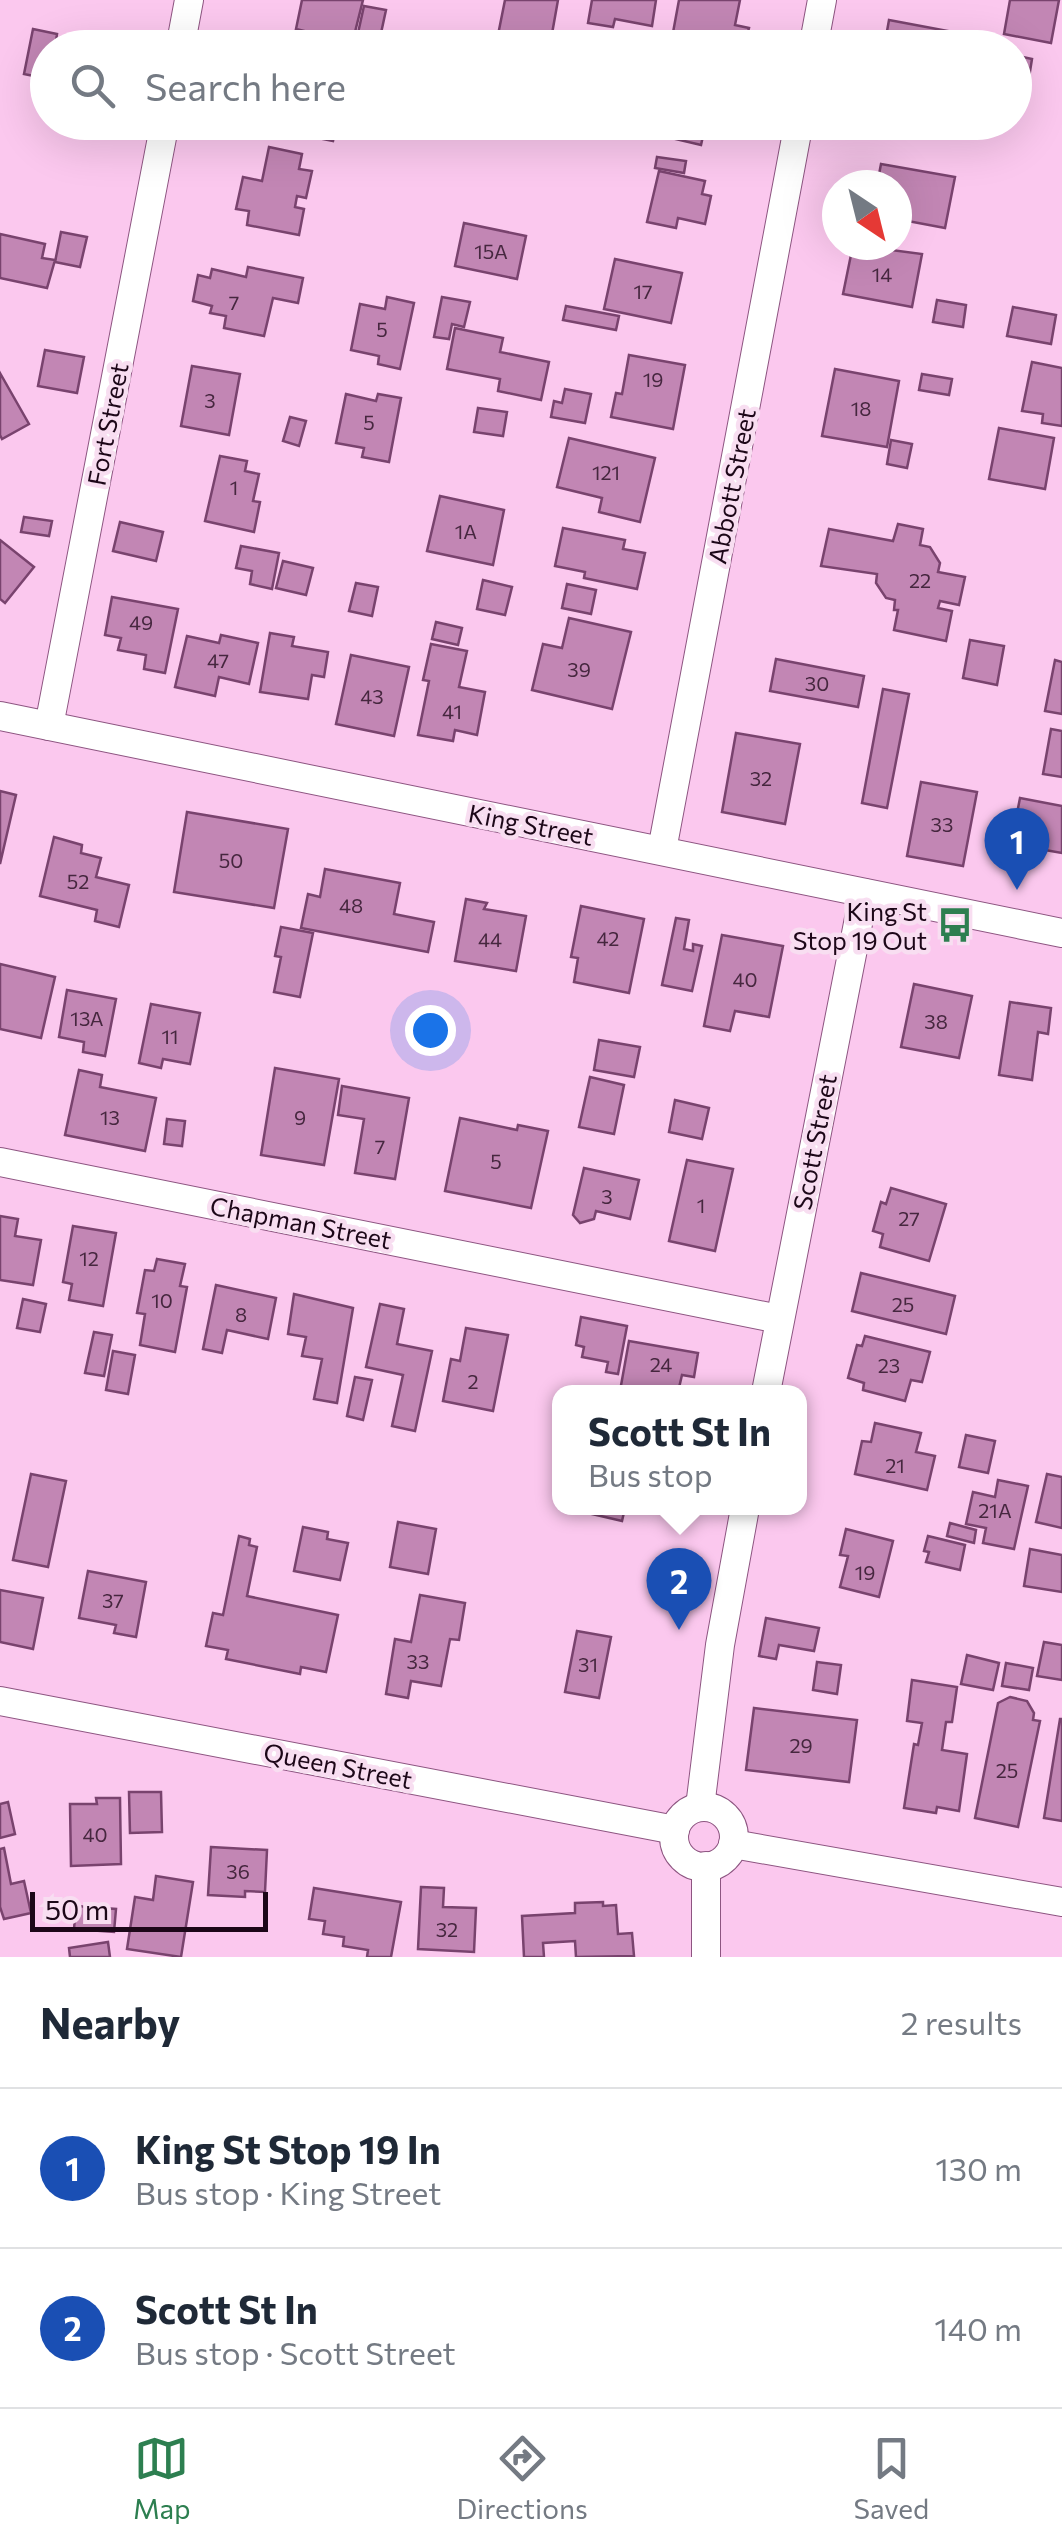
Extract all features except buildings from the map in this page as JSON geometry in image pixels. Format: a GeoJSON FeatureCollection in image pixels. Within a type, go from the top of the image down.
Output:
{"type":"FeatureCollection","features":[{"type":"Feature","properties":{"kind":"street"},"geometry":{"type":"LineString","coordinates":[[183,30],[189,0]]}},
{"type":"Feature","properties":{"kind":"street"},"geometry":{"type":"LineString","coordinates":[[816,30],[822,0]]}},
{"type":"Feature","properties":{"kind":"street","name":"Fort Street"},"geometry":{"type":"LineString","coordinates":[[49,726],[163,140]]}},
{"type":"Feature","properties":{"kind":"street","name":"Abbott Street"},"geometry":{"type":"LineString","coordinates":[[662,850],[796,140]]}},
{"type":"Feature","properties":{"kind":"street","name":"King Street"},"geometry":{"type":"LineString","coordinates":[[0,716],[1062,933]]}},
{"type":"Feature","properties":{"kind":"street","name":"Scott Street"},"geometry":{"type":"LineString","coordinates":[[767,1385],[864,892]]}},
{"type":"Feature","properties":{"kind":"street","name":"Chapman Street"},"geometry":{"type":"LineString","coordinates":[[0,1162],[779,1319]]}},
{"type":"Feature","properties":{"kind":"street"},"geometry":{"type":"LineString","coordinates":[[700,1808],[720,1645],[744,1515]]}},
{"type":"Feature","properties":{"kind":"street","name":"Queen Street"},"geometry":{"type":"LineString","coordinates":[[0,1700],[676,1830]]}},
{"type":"Feature","properties":{"kind":"street"},"geometry":{"type":"LineString","coordinates":[[710,1807],[732,1824],[734,1844],[724,1860],[706,1866],[689,1862],[674,1839],[676,1830],[687,1813],[710,1807]]}},
{"type":"Feature","properties":{"kind":"street"},"geometry":{"type":"LineString","coordinates":[[734,1844],[1062,1902]]}},
{"type":"Feature","properties":{"kind":"street"},"geometry":{"type":"LineString","coordinates":[[706,1866],[706,1957]]}},
{"type":"Feature","properties":{"kind":"place","name":"King St Stop 19 In"},"geometry":{"type":"Point","coordinates":[1017,890]}},
{"type":"Feature","properties":{"kind":"place","name":"King St Stop 19 Out"},"geometry":{"type":"Point","coordinates":[955,925]}},
{"type":"Feature","properties":{"kind":"place","name":"Scott St In"},"geometry":{"type":"Point","coordinates":[679,1630]}}]}
